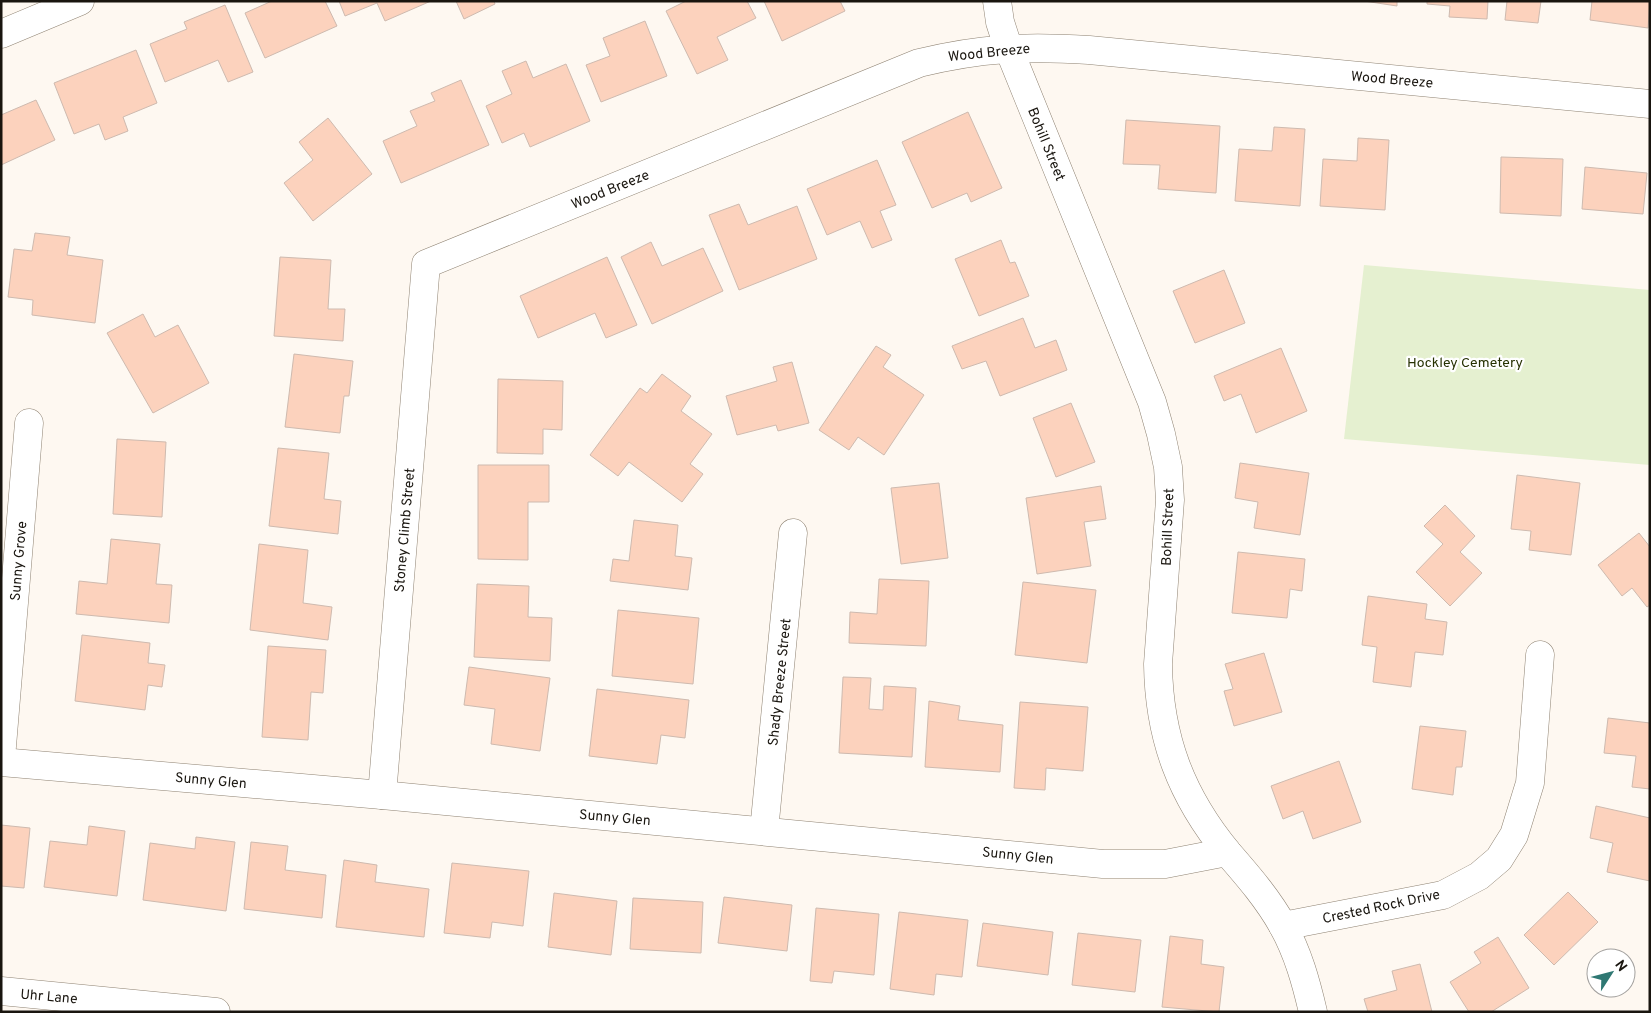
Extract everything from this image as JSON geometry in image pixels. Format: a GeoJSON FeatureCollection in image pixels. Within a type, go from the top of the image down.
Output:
{"type":"FeatureCollection","features":[{"type":"Feature","properties":{"kind":"street"},"geometry":{"type":"LineString","coordinates":[[1,34],[80,1]]}},
{"type":"Feature","properties":{"kind":"street","name":"Bohill Street"},"geometry":{"type":"LineString","coordinates":[[998,1],[1000,22],[1008,48],[1152,402],[1162,434],[1168,467],[1170,500],[1158,664],[1159,690],[1168,743],[1176,768],[1200,816],[1253,882],[1283,926],[1300,960],[1313,1012]]}},
{"type":"Feature","properties":{"kind":"street","name":"Wood Breeze"},"geometry":{"type":"LineString","coordinates":[[426,264],[918,62],[963,52],[1008,48],[1089,50],[1650,104]]}},
{"type":"Feature","properties":{"kind":"street","name":"Stoney Climb Street"},"geometry":{"type":"LineString","coordinates":[[382,795],[426,264]]}},
{"type":"Feature","properties":{"kind":"street","name":"Sunny Grove"},"geometry":{"type":"LineString","coordinates":[[1,760],[29,423]]}},
{"type":"Feature","properties":{"kind":"street","name":"Shady Breeze Street"},"geometry":{"type":"LineString","coordinates":[[764,830],[793,533]]}},
{"type":"Feature","properties":{"kind":"street","name":"Crested Rock Drive"},"geometry":{"type":"LineString","coordinates":[[1283,926],[1437,897],[1479,876],[1499,859],[1514,835],[1530,783],[1540,656]]}},
{"type":"Feature","properties":{"kind":"street","name":"Sunny Glen"},"geometry":{"type":"LineString","coordinates":[[1,760],[764,830],[1104,864],[1165,864],[1227,852]]}},
{"type":"Feature","properties":{"kind":"street","name":"Uhr Lane"},"geometry":{"type":"LineString","coordinates":[[1,991],[216,1012]]}},
{"type":"Feature","properties":{"kind":"green space","name":"Hockley Cemetery"},"geometry":{"type":"Polygon","coordinates":[[[1364,265],[1650,290],[1650,465],[1344,439],[1364,265]]]}},
{"type":"Feature","properties":{"kind":"building"},"geometry":{"type":"Polygon","coordinates":[[[272,1],[325,1],[337,26],[265,58],[245,13],[272,1]]]}},
{"type":"Feature","properties":{"kind":"building"},"geometry":{"type":"Polygon","coordinates":[[[339,1],[431,1],[385,21],[377,3],[345,16],[339,1]]]}},
{"type":"Feature","properties":{"kind":"building"},"geometry":{"type":"Polygon","coordinates":[[[456,1],[494,1],[495,4],[464,19],[456,1]]]}},
{"type":"Feature","properties":{"kind":"building"},"geometry":{"type":"Polygon","coordinates":[[[686,1],[747,1],[756,18],[717,37],[728,60],[697,74],[666,11],[686,1]]]}},
{"type":"Feature","properties":{"kind":"building"},"geometry":{"type":"Polygon","coordinates":[[[764,1],[840,1],[845,11],[782,41],[764,1]]]}},
{"type":"Feature","properties":{"kind":"building"},"geometry":{"type":"Polygon","coordinates":[[[1364,1],[1397,1],[1397,6],[1364,1]]]}},
{"type":"Feature","properties":{"kind":"building"},"geometry":{"type":"Polygon","coordinates":[[[1427,1],[1488,1],[1487,19],[1449,17],[1450,6],[1427,4],[1427,1]]]}},
{"type":"Feature","properties":{"kind":"building"},"geometry":{"type":"Polygon","coordinates":[[[1507,1],[1541,1],[1538,23],[1505,20],[1507,1]]]}},
{"type":"Feature","properties":{"kind":"building"},"geometry":{"type":"Polygon","coordinates":[[[1592,1],[1650,1],[1648,28],[1590,20],[1592,1]]]}},
{"type":"Feature","properties":{"kind":"building"},"geometry":{"type":"Polygon","coordinates":[[[225,5],[253,72],[228,82],[218,60],[165,82],[150,44],[187,29],[184,22],[225,5]]]}},
{"type":"Feature","properties":{"kind":"building"},"geometry":{"type":"Polygon","coordinates":[[[645,21],[667,76],[601,102],[586,65],[610,56],[603,38],[645,21]]]}},
{"type":"Feature","properties":{"kind":"building"},"geometry":{"type":"Polygon","coordinates":[[[136,50],[157,103],[123,117],[128,131],[105,140],[99,124],[74,134],[54,83],[136,50]]]}},
{"type":"Feature","properties":{"kind":"building"},"geometry":{"type":"Polygon","coordinates":[[[526,61],[533,78],[566,64],[590,121],[530,147],[524,133],[502,143],[486,106],[512,94],[502,71],[526,61]]]}},
{"type":"Feature","properties":{"kind":"building"},"geometry":{"type":"Polygon","coordinates":[[[461,80],[489,145],[401,183],[383,141],[417,126],[410,111],[435,101],[431,93],[461,80]]]}},
{"type":"Feature","properties":{"kind":"building"},"geometry":{"type":"Polygon","coordinates":[[[36,100],[55,140],[1,165],[1,115],[36,100]]]}},
{"type":"Feature","properties":{"kind":"building"},"geometry":{"type":"Polygon","coordinates":[[[968,112],[1002,188],[971,202],[967,193],[932,208],[902,142],[968,112]]]}},
{"type":"Feature","properties":{"kind":"building"},"geometry":{"type":"Polygon","coordinates":[[[328,118],[372,174],[313,221],[284,183],[313,160],[299,142],[328,118]]]}},
{"type":"Feature","properties":{"kind":"building"},"geometry":{"type":"Polygon","coordinates":[[[1126,120],[1220,126],[1216,193],[1158,189],[1160,165],[1123,164],[1126,120]]]}},
{"type":"Feature","properties":{"kind":"building"},"geometry":{"type":"Polygon","coordinates":[[[1274,127],[1305,129],[1300,206],[1235,201],[1239,149],[1272,151],[1274,127]]]}},
{"type":"Feature","properties":{"kind":"building"},"geometry":{"type":"Polygon","coordinates":[[[1358,138],[1389,140],[1385,210],[1320,206],[1323,159],[1357,161],[1358,138]]]}},
{"type":"Feature","properties":{"kind":"building"},"geometry":{"type":"Polygon","coordinates":[[[1501,157],[1563,159],[1561,216],[1500,213],[1501,157]]]}},
{"type":"Feature","properties":{"kind":"building"},"geometry":{"type":"Polygon","coordinates":[[[877,160],[896,205],[880,211],[892,240],[872,248],[860,221],[827,235],[807,189],[877,160]]]}},
{"type":"Feature","properties":{"kind":"building"},"geometry":{"type":"Polygon","coordinates":[[[1585,167],[1647,173],[1643,214],[1582,209],[1585,167]]]}},
{"type":"Feature","properties":{"kind":"building"},"geometry":{"type":"Polygon","coordinates":[[[739,204],[748,225],[797,206],[817,259],[739,290],[709,215],[739,204]]]}},
{"type":"Feature","properties":{"kind":"building"},"geometry":{"type":"Polygon","coordinates":[[[35,233],[70,237],[67,255],[103,260],[95,323],[32,315],[33,300],[8,297],[14,249],[32,251],[35,233]]]}},
{"type":"Feature","properties":{"kind":"building"},"geometry":{"type":"Polygon","coordinates":[[[1001,240],[1010,263],[1015,262],[1029,296],[979,316],[955,259],[1001,240]]]}},
{"type":"Feature","properties":{"kind":"building"},"geometry":{"type":"Polygon","coordinates":[[[651,242],[662,266],[703,248],[723,291],[652,324],[621,257],[651,242]]]}},
{"type":"Feature","properties":{"kind":"building"},"geometry":{"type":"Polygon","coordinates":[[[280,257],[331,260],[328,309],[345,309],[343,341],[274,336],[280,257]]]}},
{"type":"Feature","properties":{"kind":"building"},"geometry":{"type":"Polygon","coordinates":[[[607,257],[637,325],[606,338],[595,313],[538,338],[520,296],[607,257]]]}},
{"type":"Feature","properties":{"kind":"building"},"geometry":{"type":"Polygon","coordinates":[[[1224,270],[1245,323],[1195,343],[1173,291],[1224,270]]]}},
{"type":"Feature","properties":{"kind":"building"},"geometry":{"type":"Polygon","coordinates":[[[143,314],[155,337],[178,325],[209,383],[153,413],[107,333],[143,314]]]}},
{"type":"Feature","properties":{"kind":"building"},"geometry":{"type":"Polygon","coordinates":[[[1023,318],[1035,348],[1056,340],[1067,370],[1000,396],[986,361],[962,369],[952,346],[1023,318]]]}},
{"type":"Feature","properties":{"kind":"building"},"geometry":{"type":"Polygon","coordinates":[[[876,346],[891,355],[883,367],[924,395],[884,455],[858,437],[849,450],[819,430],[876,346]]]}},
{"type":"Feature","properties":{"kind":"building"},"geometry":{"type":"Polygon","coordinates":[[[1281,348],[1307,411],[1256,433],[1241,394],[1224,401],[1214,376],[1281,348]]]}},
{"type":"Feature","properties":{"kind":"building"},"geometry":{"type":"Polygon","coordinates":[[[294,354],[353,361],[349,396],[344,396],[340,433],[285,427],[294,354]]]}},
{"type":"Feature","properties":{"kind":"building"},"geometry":{"type":"Polygon","coordinates":[[[792,362],[809,423],[778,431],[776,425],[737,435],[726,396],[777,381],[773,367],[792,362]]]}},
{"type":"Feature","properties":{"kind":"building"},"geometry":{"type":"Polygon","coordinates":[[[662,374],[691,396],[681,411],[712,434],[690,464],[703,474],[682,502],[629,462],[618,476],[590,455],[640,388],[647,393],[662,374]]]}},
{"type":"Feature","properties":{"kind":"building"},"geometry":{"type":"Polygon","coordinates":[[[498,379],[563,381],[562,430],[543,429],[543,454],[497,453],[498,379]]]}},
{"type":"Feature","properties":{"kind":"building"},"geometry":{"type":"Polygon","coordinates":[[[1071,403],[1095,462],[1056,477],[1033,418],[1071,403]]]}},
{"type":"Feature","properties":{"kind":"building"},"geometry":{"type":"Polygon","coordinates":[[[117,439],[166,442],[162,517],[113,514],[117,439]]]}},
{"type":"Feature","properties":{"kind":"building"},"geometry":{"type":"Polygon","coordinates":[[[278,448],[329,453],[324,499],[341,501],[338,534],[269,526],[278,448]]]}},
{"type":"Feature","properties":{"kind":"building"},"geometry":{"type":"Polygon","coordinates":[[[1240,463],[1309,473],[1300,535],[1254,528],[1258,502],[1235,498],[1240,463]]]}},
{"type":"Feature","properties":{"kind":"building"},"geometry":{"type":"Polygon","coordinates":[[[478,465],[549,465],[549,502],[528,502],[528,560],[478,559],[478,465]]]}},
{"type":"Feature","properties":{"kind":"building"},"geometry":{"type":"Polygon","coordinates":[[[1517,475],[1580,483],[1571,555],[1529,550],[1531,531],[1511,529],[1517,475]]]}},
{"type":"Feature","properties":{"kind":"building"},"geometry":{"type":"Polygon","coordinates":[[[939,483],[948,558],[901,564],[891,488],[939,483]]]}},
{"type":"Feature","properties":{"kind":"building"},"geometry":{"type":"Polygon","coordinates":[[[1101,486],[1106,519],[1084,522],[1091,566],[1037,574],[1026,498],[1101,486]]]}},
{"type":"Feature","properties":{"kind":"building"},"geometry":{"type":"Polygon","coordinates":[[[1445,505],[1475,536],[1460,552],[1482,573],[1450,606],[1416,572],[1443,544],[1424,526],[1445,505]]]}},
{"type":"Feature","properties":{"kind":"building"},"geometry":{"type":"Polygon","coordinates":[[[634,520],[678,525],[675,556],[692,558],[688,590],[610,581],[613,559],[629,561],[634,520]]]}},
{"type":"Feature","properties":{"kind":"building"},"geometry":{"type":"Polygon","coordinates":[[[1639,533],[1650,547],[1650,605],[1647,607],[1632,588],[1622,596],[1598,565],[1639,533]]]}},
{"type":"Feature","properties":{"kind":"building"},"geometry":{"type":"Polygon","coordinates":[[[111,539],[160,544],[156,584],[172,585],[169,623],[76,614],[79,581],[107,584],[111,539]]]}},
{"type":"Feature","properties":{"kind":"building"},"geometry":{"type":"Polygon","coordinates":[[[259,544],[308,550],[303,603],[332,607],[328,640],[250,630],[259,544]]]}},
{"type":"Feature","properties":{"kind":"building"},"geometry":{"type":"Polygon","coordinates":[[[1238,552],[1305,559],[1302,591],[1290,589],[1287,618],[1232,613],[1238,552]]]}},
{"type":"Feature","properties":{"kind":"building"},"geometry":{"type":"Polygon","coordinates":[[[879,579],[929,581],[926,646],[849,643],[850,612],[877,614],[879,579]]]}},
{"type":"Feature","properties":{"kind":"building"},"geometry":{"type":"Polygon","coordinates":[[[1023,582],[1096,590],[1087,663],[1015,655],[1023,582]]]}},
{"type":"Feature","properties":{"kind":"building"},"geometry":{"type":"Polygon","coordinates":[[[477,584],[529,586],[528,617],[552,618],[550,661],[474,657],[477,584]]]}},
{"type":"Feature","properties":{"kind":"building"},"geometry":{"type":"Polygon","coordinates":[[[1368,596],[1427,604],[1425,619],[1447,622],[1443,655],[1415,652],[1411,687],[1373,682],[1377,647],[1362,645],[1368,596]]]}},
{"type":"Feature","properties":{"kind":"building"},"geometry":{"type":"Polygon","coordinates":[[[618,610],[699,618],[693,684],[612,676],[618,610]]]}},
{"type":"Feature","properties":{"kind":"building"},"geometry":{"type":"Polygon","coordinates":[[[82,635],[150,643],[148,663],[165,665],[162,687],[148,685],[145,710],[75,701],[82,635]]]}},
{"type":"Feature","properties":{"kind":"building"},"geometry":{"type":"Polygon","coordinates":[[[268,646],[326,650],[323,693],[311,692],[308,740],[262,737],[268,646]]]}},
{"type":"Feature","properties":{"kind":"building"},"geometry":{"type":"Polygon","coordinates":[[[1264,653],[1282,712],[1234,726],[1224,691],[1233,689],[1225,664],[1264,653]]]}},
{"type":"Feature","properties":{"kind":"building"},"geometry":{"type":"Polygon","coordinates":[[[469,667],[550,678],[540,751],[491,744],[495,709],[464,705],[469,667]]]}},
{"type":"Feature","properties":{"kind":"building"},"geometry":{"type":"Polygon","coordinates":[[[843,677],[871,678],[869,709],[883,710],[884,686],[916,688],[912,757],[839,753],[843,677]]]}},
{"type":"Feature","properties":{"kind":"building"},"geometry":{"type":"Polygon","coordinates":[[[597,689],[689,700],[685,738],[661,735],[657,764],[589,756],[597,689]]]}},
{"type":"Feature","properties":{"kind":"building"},"geometry":{"type":"Polygon","coordinates":[[[929,701],[960,706],[958,720],[1003,725],[1000,772],[925,767],[929,701]]]}},
{"type":"Feature","properties":{"kind":"building"},"geometry":{"type":"Polygon","coordinates":[[[1020,702],[1088,707],[1083,771],[1046,768],[1045,790],[1014,788],[1020,702]]]}},
{"type":"Feature","properties":{"kind":"building"},"geometry":{"type":"Polygon","coordinates":[[[1608,718],[1650,723],[1650,789],[1632,787],[1636,756],[1604,753],[1608,718]]]}},
{"type":"Feature","properties":{"kind":"building"},"geometry":{"type":"Polygon","coordinates":[[[1420,726],[1466,731],[1462,767],[1456,767],[1453,795],[1412,789],[1420,726]]]}},
{"type":"Feature","properties":{"kind":"building"},"geometry":{"type":"Polygon","coordinates":[[[1339,761],[1361,822],[1313,839],[1303,811],[1283,819],[1271,786],[1339,761]]]}},
{"type":"Feature","properties":{"kind":"building"},"geometry":{"type":"Polygon","coordinates":[[[1596,806],[1650,818],[1650,881],[1607,872],[1613,843],[1590,838],[1596,806]]]}},
{"type":"Feature","properties":{"kind":"building"},"geometry":{"type":"Polygon","coordinates":[[[1,825],[30,828],[24,888],[1,886],[1,825]]]}},
{"type":"Feature","properties":{"kind":"building"},"geometry":{"type":"Polygon","coordinates":[[[89,826],[125,831],[117,896],[44,887],[50,841],[87,845],[89,826]]]}},
{"type":"Feature","properties":{"kind":"building"},"geometry":{"type":"Polygon","coordinates":[[[196,837],[235,842],[226,911],[143,900],[150,843],[195,849],[196,837]]]}},
{"type":"Feature","properties":{"kind":"building"},"geometry":{"type":"Polygon","coordinates":[[[251,842],[288,846],[285,870],[326,875],[322,918],[244,909],[251,842]]]}},
{"type":"Feature","properties":{"kind":"building"},"geometry":{"type":"Polygon","coordinates":[[[344,860],[377,865],[375,882],[429,889],[424,937],[336,927],[344,860]]]}},
{"type":"Feature","properties":{"kind":"building"},"geometry":{"type":"Polygon","coordinates":[[[452,863],[529,871],[523,926],[492,922],[490,938],[444,933],[452,863]]]}},
{"type":"Feature","properties":{"kind":"building"},"geometry":{"type":"Polygon","coordinates":[[[1568,892],[1598,922],[1554,965],[1524,935],[1568,892]]]}},
{"type":"Feature","properties":{"kind":"building"},"geometry":{"type":"Polygon","coordinates":[[[554,893],[617,901],[611,955],[548,947],[554,893]]]}},
{"type":"Feature","properties":{"kind":"building"},"geometry":{"type":"Polygon","coordinates":[[[724,897],[792,905],[787,951],[718,943],[724,897]]]}},
{"type":"Feature","properties":{"kind":"building"},"geometry":{"type":"Polygon","coordinates":[[[633,898],[703,902],[701,953],[630,949],[633,898]]]}},
{"type":"Feature","properties":{"kind":"building"},"geometry":{"type":"Polygon","coordinates":[[[816,908],[879,914],[874,975],[834,971],[832,983],[810,981],[816,908]]]}},
{"type":"Feature","properties":{"kind":"building"},"geometry":{"type":"Polygon","coordinates":[[[899,912],[968,920],[962,977],[936,974],[934,995],[890,989],[899,912]]]}},
{"type":"Feature","properties":{"kind":"building"},"geometry":{"type":"Polygon","coordinates":[[[983,923],[1053,932],[1048,975],[977,966],[983,923]]]}},
{"type":"Feature","properties":{"kind":"building"},"geometry":{"type":"Polygon","coordinates":[[[1078,933],[1141,940],[1135,992],[1072,985],[1078,933]]]}},
{"type":"Feature","properties":{"kind":"building"},"geometry":{"type":"Polygon","coordinates":[[[1170,936],[1203,940],[1201,964],[1224,967],[1219,1012],[1162,1007],[1170,936]]]}},
{"type":"Feature","properties":{"kind":"building"},"geometry":{"type":"Polygon","coordinates":[[[1498,937],[1529,988],[1491,1012],[1469,1012],[1450,982],[1481,963],[1474,952],[1498,937]]]}},
{"type":"Feature","properties":{"kind":"building"},"geometry":{"type":"Polygon","coordinates":[[[1420,964],[1432,1012],[1368,1012],[1364,999],[1397,990],[1392,971],[1420,964]]]}}]}
